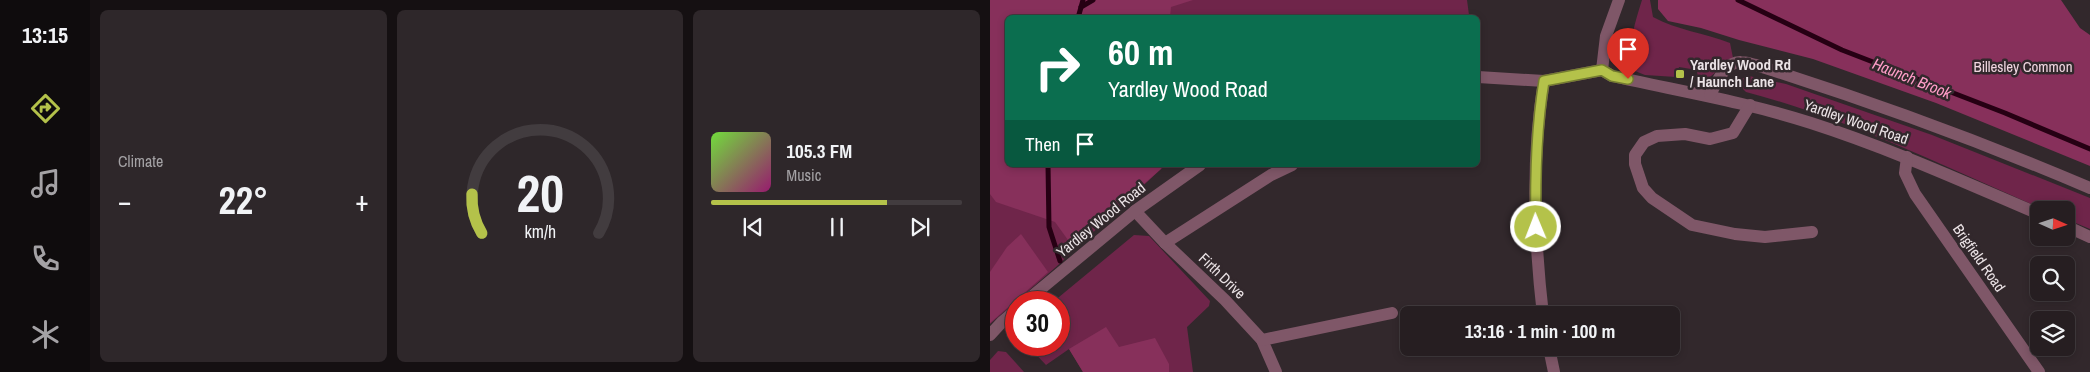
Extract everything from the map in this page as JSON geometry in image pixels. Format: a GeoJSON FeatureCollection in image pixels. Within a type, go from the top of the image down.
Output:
{"type":"FeatureCollection","features":[{"type":"Feature","properties":{"kind":"street"},"geometry":{"type":"LineString","coordinates":[[1480,78],[1544,81],[1602,70],[1606,36],[1618,0]]}},
{"type":"Feature","properties":{"kind":"street"},"geometry":{"type":"LineString","coordinates":[[1710,96],[1718,79],[1730,65],[1739,62],[1756,65],[1864,99],[2000,150],[2090,188]]}},
{"type":"Feature","properties":{"kind":"street","name":"Yardley Wood Road"},"geometry":{"type":"LineString","coordinates":[[1602,70],[1612,76],[1750,105],[1811,123],[1907,157],[2030,210]]}},
{"type":"Feature","properties":{"kind":"street"},"geometry":{"type":"LineString","coordinates":[[1542,306],[1537,261],[1536,175],[1540,103],[1544,81]]}},
{"type":"Feature","properties":{"kind":"street"},"geometry":{"type":"LineString","coordinates":[[1750,105],[1733,133],[1710,139],[1685,134],[1656,136],[1644,142],[1635,155],[1635,164],[1643,188],[1652,198],[1692,226],[1735,234],[1765,237],[1812,232]]}},
{"type":"Feature","properties":{"kind":"street","name":"Brigfield Road"},"geometry":{"type":"LineString","coordinates":[[1907,157],[1905,173],[1915,194],[2039,372]]}},
{"type":"Feature","properties":{"kind":"street","name":"Yardley Wood Road"},"geometry":{"type":"LineString","coordinates":[[1038,291],[1135,211],[1197,167]]}},
{"type":"Feature","properties":{"kind":"street"},"geometry":{"type":"LineString","coordinates":[[1165,243],[1272,175],[1288,167]]}},
{"type":"Feature","properties":{"kind":"street","name":"Firth Drive"},"geometry":{"type":"LineString","coordinates":[[1135,211],[1165,243],[1225,300],[1262,340],[1276,372]]}},
{"type":"Feature","properties":{"kind":"street"},"geometry":{"type":"LineString","coordinates":[[2075,230],[2090,237]]}},
{"type":"Feature","properties":{"kind":"street"},"geometry":{"type":"LineString","coordinates":[[1262,340],[1392,313]]}},
{"type":"Feature","properties":{"kind":"street"},"geometry":{"type":"LineString","coordinates":[[990,336],[1005,319]]}},
{"type":"Feature","properties":{"kind":"street"},"geometry":{"type":"LineString","coordinates":[[1551,356],[1554,372]]}},
{"type":"Feature","properties":{"kind":"shaded area"},"geometry":{"type":"Polygon","coordinates":[[[990,0],[1467,0],[1469,15],[1005,15],[1005,167],[1164,167],[1028,291],[1005,291],[1005,311],[990,324],[990,0]]]}},
{"type":"Feature","properties":{"kind":"shaded area"},"geometry":{"type":"Polygon","coordinates":[[[1642,0],[1650,0],[1653,17],[1672,25],[1730,43],[1733,58],[1705,81],[1698,80],[1697,70],[1679,67],[1676,77],[1645,75],[1630,69],[1631,42],[1642,0]]]}},
{"type":"Feature","properties":{"kind":"shaded area"},"geometry":{"type":"Polygon","coordinates":[[[1749,76],[1786,84],[1932,135],[2090,198],[2090,229],[2075,223],[2075,201],[2030,201],[2030,203],[1860,130],[1785,103],[1746,92],[1742,88],[1740,79],[1749,76]]]}},
{"type":"Feature","properties":{"kind":"shaded area"},"geometry":{"type":"Polygon","coordinates":[[[1134,235],[1149,236],[1210,301],[1209,306],[1187,327],[1193,372],[1083,372],[1070,351],[1070,291],[1066,291],[1134,235]]]}},
{"type":"Feature","properties":{"kind":"shaded area"},"geometry":{"type":"Polygon","coordinates":[[[998,351],[1005,352],[1005,356],[1010,356],[1024,372],[990,372],[990,360],[998,351]]]}},
{"type":"Feature","properties":{"kind":"shaded area"},"geometry":{"type":"Polygon","coordinates":[[[1037,356],[1059,356],[1046,365],[1037,356]]]}},
{"type":"Feature","properties":{"kind":"green space"},"geometry":{"type":"Polygon","coordinates":[[[990,0],[1193,0],[1171,7],[1170,15],[1005,15],[1005,167],[1161,167],[1161,169],[1121,204],[1068,240],[1055,222],[996,202],[990,194],[990,0]]]}},
{"type":"Feature","properties":{"kind":"green space","name":"Billesley Common"},"geometry":{"type":"Polygon","coordinates":[[[1658,0],[2061,0],[2080,28],[2090,35],[2090,166],[1936,103],[1813,59],[1701,28],[1668,21],[1658,9],[1658,0]]]}},
{"type":"Feature","properties":{"kind":"green space"},"geometry":{"type":"Polygon","coordinates":[[[1021,234],[1048,272],[1026,291],[1005,291],[1005,310],[990,323],[990,272],[1007,247],[1021,234]]]}},
{"type":"Feature","properties":{"kind":"green space"},"geometry":{"type":"Polygon","coordinates":[[[1106,327],[1119,347],[1155,338],[1169,364],[1169,372],[1083,372],[1070,348],[1106,327]]]}},
{"type":"Feature","properties":{"kind":"waterway","name":"Haunch Brook"},"geometry":{"type":"LineString","coordinates":[[1079,15],[1083,0]]}},
{"type":"Feature","properties":{"kind":"waterway","name":"Haunch Brook"},"geometry":{"type":"LineString","coordinates":[[1081,7],[1093,0]]}},
{"type":"Feature","properties":{"kind":"waterway","name":"Haunch Brook"},"geometry":{"type":"LineString","coordinates":[[1738,0],[1842,50],[2005,113],[2090,149]]}},
{"type":"Feature","properties":{"kind":"waterway"},"geometry":{"type":"LineString","coordinates":[[1048,167],[1049,227],[1060,261]]}},
{"type":"Feature","properties":{"kind":"place","name":"Yardley Wood Rd / Haunch Lane"},"geometry":{"type":"Point","coordinates":[1680,74]}},
{"type":"Feature","properties":{"kind":"route"},"geometry":{"type":"LineString","coordinates":[[1536,227],[1538,128],[1544,81],[1602,70],[1612,76],[1628,79]]}}]}
